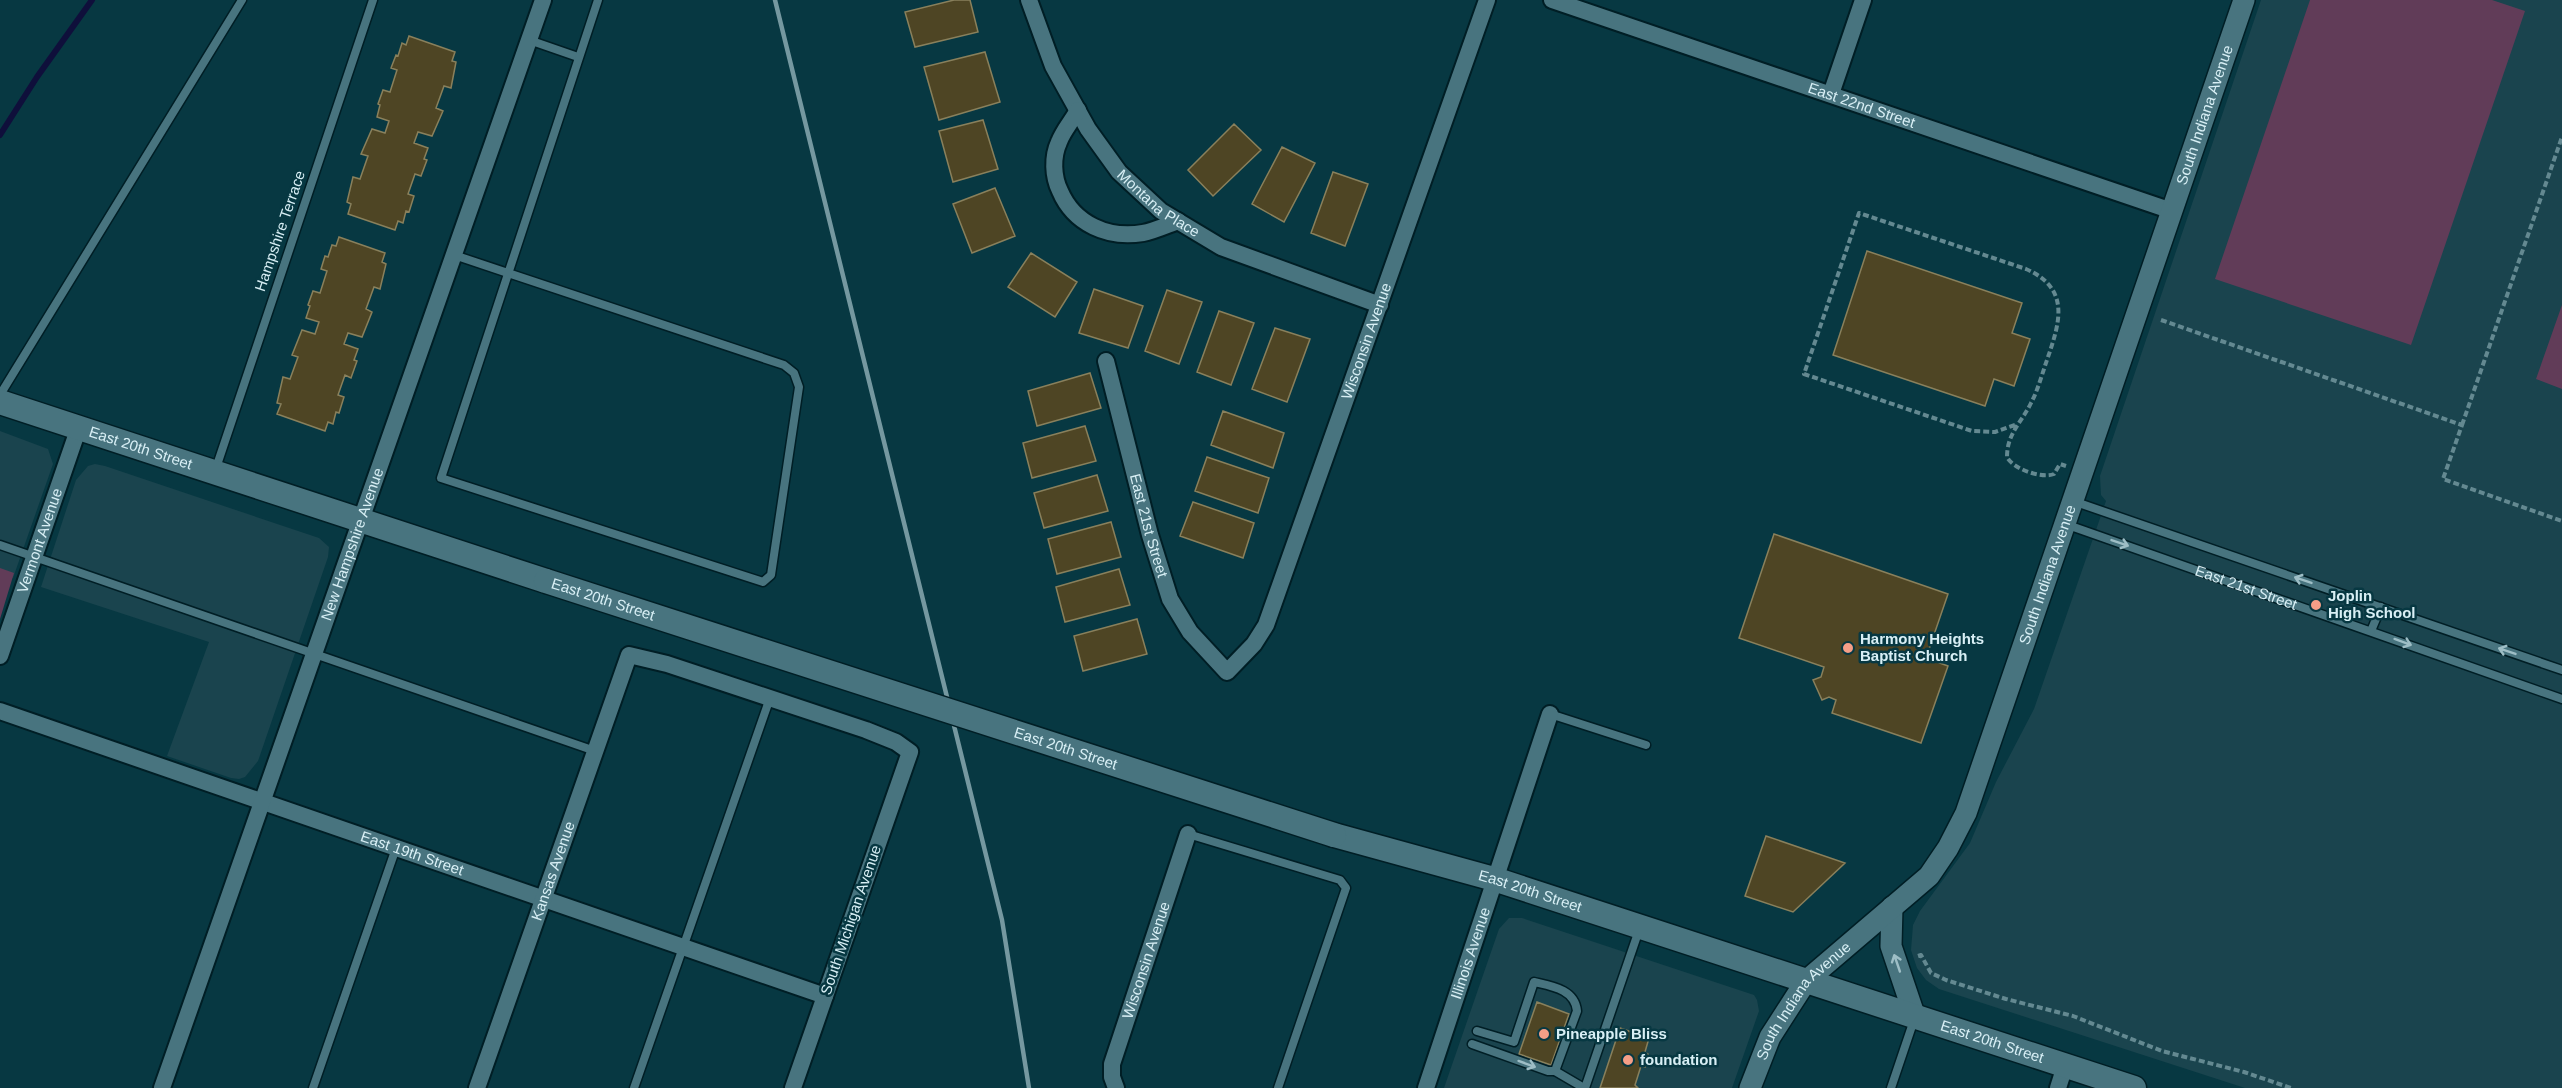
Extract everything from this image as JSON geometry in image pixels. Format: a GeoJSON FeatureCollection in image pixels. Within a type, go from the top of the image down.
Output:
{"type":"FeatureCollection","features":[{"type":"Feature","properties":{"kind":"main road","name":"East 20th Street"},"geometry":{"type":"LineString","coordinates":[[0,402],[1334,835],[1494,879],[1806,981],[1915,1017],[2061,1077],[2134,1088]]}},
{"type":"Feature","properties":{"kind":"street","name":"New Hampshire Avenue"},"geometry":{"type":"LineString","coordinates":[[162,1088],[543,0]]}},
{"type":"Feature","properties":{"kind":"street","name":"Montana Place"},"geometry":{"type":"LineString","coordinates":[[1029,0],[1053,66],[1078,110],[1119,172],[1161,211],[1221,247],[1380,305]]}},
{"type":"Feature","properties":{"kind":"street","name":"Wisconsin Avenue"},"geometry":{"type":"LineString","coordinates":[[1227,672],[1254,644],[1266,625],[1486,0]]}},
{"type":"Feature","properties":{"kind":"street","name":"East 22nd Street"},"geometry":{"type":"LineString","coordinates":[[1552,0],[2172,211]]}},
{"type":"Feature","properties":{"kind":"street"},"geometry":{"type":"LineString","coordinates":[[1831,94],[1863,0]]}},
{"type":"Feature","properties":{"kind":"street","name":"South Indiana Avenue"},"geometry":{"type":"LineString","coordinates":[[1750,1088],[1770,1037],[1806,981],[1929,876],[1948,848],[1966,813],[2244,0]]}},
{"type":"Feature","properties":{"kind":"street"},"geometry":{"type":"LineString","coordinates":[[1078,110],[1058,142],[1054,160],[1056,182],[1065,202],[1078,217],[1096,229],[1120,233],[1143,233],[1178,221]]}},
{"type":"Feature","properties":{"kind":"street","name":"East 21st Street"},"geometry":{"type":"LineString","coordinates":[[1106,361],[1150,535],[1170,599],[1190,632],[1227,672]]}},
{"type":"Feature","properties":{"kind":"street","name":"Vermont Avenue"},"geometry":{"type":"LineString","coordinates":[[0,656],[79,427]]}},
{"type":"Feature","properties":{"kind":"street","name":"Kansas Avenue"},"geometry":{"type":"LineString","coordinates":[[477,1088],[628,655],[667,664],[770,698]]}},
{"type":"Feature","properties":{"kind":"street","name":"South Michigan Avenue"},"geometry":{"type":"LineString","coordinates":[[770,698],[866,730],[896,742],[910,752],[793,1088]]}},
{"type":"Feature","properties":{"kind":"street","name":"East 19th Street"},"geometry":{"type":"LineString","coordinates":[[0,711],[825,996]]}},
{"type":"Feature","properties":{"kind":"street","name":"Illinois Avenue"},"geometry":{"type":"LineString","coordinates":[[1426,1088],[1550,714]]}},
{"type":"Feature","properties":{"kind":"street","name":"Wisconsin Avenue"},"geometry":{"type":"LineString","coordinates":[[1116,1088],[1112,1077],[1112,1064],[1188,834]]}},
{"type":"Feature","properties":{"kind":"street"},"geometry":{"type":"LineString","coordinates":[[1892,907],[1891,946],[1915,1017]]}},
{"type":"Feature","properties":{"kind":"lane"},"geometry":{"type":"LineString","coordinates":[[0,395],[243,0]]}},
{"type":"Feature","properties":{"kind":"lane","name":"Hampshire Terrace"},"geometry":{"type":"LineString","coordinates":[[214,472],[373,0]]}},
{"type":"Feature","properties":{"kind":"lane"},"geometry":{"type":"LineString","coordinates":[[454,255],[510,274],[784,365],[794,373],[798,387],[771,575],[763,582],[441,478],[510,274],[598,0]]}},
{"type":"Feature","properties":{"kind":"lane"},"geometry":{"type":"LineString","coordinates":[[529,40],[578,57]]}},
{"type":"Feature","properties":{"kind":"lane","name":"East 21st Street"},"geometry":{"type":"LineString","coordinates":[[2073,501],[2562,670]]}},
{"type":"Feature","properties":{"kind":"lane","name":"East 21st Street"},"geometry":{"type":"LineString","coordinates":[[2065,524],[2562,699]]}},
{"type":"Feature","properties":{"kind":"lane"},"geometry":{"type":"LineString","coordinates":[[0,545],[595,751]]}},
{"type":"Feature","properties":{"kind":"lane"},"geometry":{"type":"LineString","coordinates":[[2371,631],[2381,607]]}},
{"type":"Feature","properties":{"kind":"lane"},"geometry":{"type":"LineString","coordinates":[[634,1088],[770,698]]}},
{"type":"Feature","properties":{"kind":"lane"},"geometry":{"type":"LineString","coordinates":[[1550,714],[1646,745]]}},
{"type":"Feature","properties":{"kind":"lane"},"geometry":{"type":"LineString","coordinates":[[1188,834],[1340,880],[1346,888],[1278,1088]]}},
{"type":"Feature","properties":{"kind":"lane"},"geometry":{"type":"LineString","coordinates":[[313,1088],[396,848]]}},
{"type":"Feature","properties":{"kind":"lane"},"geometry":{"type":"LineString","coordinates":[[1472,1044],[1548,1071],[1555,1071],[1584,1088],[1640,927]]}},
{"type":"Feature","properties":{"kind":"lane"},"geometry":{"type":"LineString","coordinates":[[1509,1057],[1534,982],[1564,990],[1576,1003],[1577,1011],[1555,1071]]}},
{"type":"Feature","properties":{"kind":"lane"},"geometry":{"type":"LineString","coordinates":[[1891,1088],[1915,1017]]}},
{"type":"Feature","properties":{"kind":"lane"},"geometry":{"type":"LineString","coordinates":[[1477,1031],[1514,1042]]}},
{"type":"Feature","properties":{"kind":"path"},"geometry":{"type":"LineString","coordinates":[[2562,137],[2443,479],[2562,521]]}},
{"type":"Feature","properties":{"kind":"path"},"geometry":{"type":"LineString","coordinates":[[2015,425],[1995,432],[1972,430],[1804,374],[1859,213],[2026,269],[2050,286],[2059,305],[2057,332],[2031,404],[2015,425],[2007,452],[2010,463],[2049,476],[2057,472],[2060,464],[2067,466]]}},
{"type":"Feature","properties":{"kind":"path"},"geometry":{"type":"LineString","coordinates":[[2161,320],[2462,425]]}},
{"type":"Feature","properties":{"kind":"path"},"geometry":{"type":"LineString","coordinates":[[1918,956],[1921,955],[1931,973],[1946,980],[2006,999],[2073,1016],[2162,1051],[2236,1070],[2291,1088]]}},
{"type":"Feature","properties":{"kind":"shaded area","name":"Joplin High School"},"geometry":{"type":"Polygon","coordinates":[[[2261,0],[2562,0],[2562,1088],[2245,1088],[1939,989],[1926,980],[1917,968],[1911,950],[1913,925],[1920,911],[1970,843],[1996,782],[2034,709],[2106,501],[2101,495],[2100,476],[2261,0]]]}},
{"type":"Feature","properties":{"kind":"shaded area"},"geometry":{"type":"Polygon","coordinates":[[[2310,0],[2492,0],[2525,11],[2411,345],[2215,279],[2310,0]]]}},
{"type":"Feature","properties":{"kind":"shaded area"},"geometry":{"type":"Polygon","coordinates":[[[2562,305],[2562,389],[2536,379],[2562,305]]]}},
{"type":"Feature","properties":{"kind":"shaded area"},"geometry":{"type":"Polygon","coordinates":[[[0,431],[48,449],[53,464],[13,578],[0,573],[0,431]]]}},
{"type":"Feature","properties":{"kind":"shaded area"},"geometry":{"type":"Polygon","coordinates":[[[95,464],[319,538],[329,547],[328,557],[258,761],[245,777],[231,778],[167,756],[209,642],[41,587],[76,480],[88,466],[95,464]]]}},
{"type":"Feature","properties":{"kind":"shaded area"},"geometry":{"type":"Polygon","coordinates":[[[0,568],[14,573],[0,619],[0,568]]]}},
{"type":"Feature","properties":{"kind":"shaded area"},"geometry":{"type":"Polygon","coordinates":[[[1509,918],[1522,918],[1754,995],[1759,1011],[1732,1088],[1444,1088],[1499,929],[1509,918]]]}},
{"type":"Feature","properties":{"kind":"building"},"geometry":{"type":"Polygon","coordinates":[[[954,0],[970,0],[978,32],[915,47],[905,12],[954,0]]]}},
{"type":"Feature","properties":{"kind":"building"},"geometry":{"type":"Polygon","coordinates":[[[409,36],[455,52],[452,61],[456,62],[451,88],[444,86],[436,108],[443,111],[432,136],[418,132],[414,143],[428,148],[424,159],[427,160],[421,176],[415,174],[408,194],[414,196],[409,212],[406,211],[403,223],[398,221],[395,230],[348,214],[351,204],[347,202],[353,177],[360,179],[368,156],[361,154],[372,129],[385,133],[389,121],[377,117],[380,105],[378,104],[383,90],[390,92],[397,70],[391,68],[402,43],[406,45],[409,36]]]}},
{"type":"Feature","properties":{"kind":"building"},"geometry":{"type":"Polygon","coordinates":[[[985,52],[1000,102],[939,120],[924,67],[985,52]]]}},
{"type":"Feature","properties":{"kind":"building"},"geometry":{"type":"Polygon","coordinates":[[[983,120],[998,169],[953,182],[939,131],[983,120]]]}},
{"type":"Feature","properties":{"kind":"building"},"geometry":{"type":"Polygon","coordinates":[[[1234,124],[1261,150],[1213,196],[1188,170],[1234,124]]]}},
{"type":"Feature","properties":{"kind":"building"},"geometry":{"type":"Polygon","coordinates":[[[1282,147],[1315,163],[1284,222],[1252,204],[1282,147]]]}},
{"type":"Feature","properties":{"kind":"building"},"geometry":{"type":"Polygon","coordinates":[[[1333,172],[1368,184],[1345,246],[1311,233],[1333,172]]]}},
{"type":"Feature","properties":{"kind":"building"},"geometry":{"type":"Polygon","coordinates":[[[995,188],[1015,236],[972,253],[953,204],[995,188]]]}},
{"type":"Feature","properties":{"kind":"building"},"geometry":{"type":"Polygon","coordinates":[[[339,237],[385,253],[382,262],[386,264],[380,289],[374,287],[366,309],[372,312],[362,337],[348,333],[344,344],[358,349],[354,360],[357,361],[351,378],[345,375],[338,395],[344,397],[339,413],[336,412],[333,424],[328,422],[325,431],[277,414],[281,404],[277,403],[283,377],[290,379],[298,357],[292,355],[302,330],[315,334],[319,322],[306,318],[310,306],[308,305],[313,291],[320,293],[327,271],[321,269],[325,256],[328,257],[332,245],[336,246],[339,237]]]}},
{"type":"Feature","properties":{"kind":"building"},"geometry":{"type":"Polygon","coordinates":[[[1867,251],[2022,303],[2012,333],[2030,339],[2014,386],[1994,379],[1985,406],[1833,355],[1867,251]]]}},
{"type":"Feature","properties":{"kind":"building"},"geometry":{"type":"Polygon","coordinates":[[[1031,253],[1077,282],[1055,317],[1008,287],[1031,253]]]}},
{"type":"Feature","properties":{"kind":"building"},"geometry":{"type":"Polygon","coordinates":[[[1094,289],[1143,306],[1128,348],[1079,333],[1094,289]]]}},
{"type":"Feature","properties":{"kind":"building"},"geometry":{"type":"Polygon","coordinates":[[[1167,290],[1202,302],[1179,364],[1145,351],[1167,290]]]}},
{"type":"Feature","properties":{"kind":"building"},"geometry":{"type":"Polygon","coordinates":[[[1219,311],[1254,323],[1231,385],[1197,372],[1219,311]]]}},
{"type":"Feature","properties":{"kind":"building"},"geometry":{"type":"Polygon","coordinates":[[[1275,328],[1310,339],[1287,402],[1252,389],[1275,328]]]}},
{"type":"Feature","properties":{"kind":"building"},"geometry":{"type":"Polygon","coordinates":[[[1090,373],[1101,408],[1037,426],[1028,391],[1090,373]]]}},
{"type":"Feature","properties":{"kind":"building"},"geometry":{"type":"Polygon","coordinates":[[[1223,411],[1284,433],[1273,468],[1211,445],[1223,411]]]}},
{"type":"Feature","properties":{"kind":"building"},"geometry":{"type":"Polygon","coordinates":[[[1085,426],[1096,461],[1032,478],[1023,443],[1085,426]]]}},
{"type":"Feature","properties":{"kind":"building"},"geometry":{"type":"Polygon","coordinates":[[[1207,457],[1269,478],[1258,513],[1195,491],[1207,457]]]}},
{"type":"Feature","properties":{"kind":"building"},"geometry":{"type":"Polygon","coordinates":[[[1097,475],[1108,511],[1044,528],[1034,493],[1097,475]]]}},
{"type":"Feature","properties":{"kind":"building"},"geometry":{"type":"Polygon","coordinates":[[[1193,502],[1254,523],[1243,558],[1180,536],[1193,502]]]}},
{"type":"Feature","properties":{"kind":"building"},"geometry":{"type":"Polygon","coordinates":[[[1111,522],[1121,557],[1057,574],[1048,539],[1111,522]]]}},
{"type":"Feature","properties":{"kind":"building","name":"Harmony Heights Baptist Church"},"geometry":{"type":"Polygon","coordinates":[[[1774,534],[1948,594],[1926,658],[1948,666],[1921,743],[1832,713],[1836,700],[1829,697],[1822,700],[1813,680],[1821,677],[1824,667],[1739,638],[1774,534]]]}},
{"type":"Feature","properties":{"kind":"building"},"geometry":{"type":"Polygon","coordinates":[[[1119,569],[1130,605],[1065,622],[1056,587],[1119,569]]]}},
{"type":"Feature","properties":{"kind":"building"},"geometry":{"type":"Polygon","coordinates":[[[1137,619],[1147,654],[1083,671],[1074,636],[1137,619]]]}},
{"type":"Feature","properties":{"kind":"building"},"geometry":{"type":"Polygon","coordinates":[[[1766,836],[1845,863],[1793,912],[1745,896],[1766,836]]]}},
{"type":"Feature","properties":{"kind":"building","name":"Pineapple Bliss"},"geometry":{"type":"Polygon","coordinates":[[[1537,1002],[1569,1014],[1551,1065],[1519,1054],[1537,1002]]]}},
{"type":"Feature","properties":{"kind":"building","name":"foundation"},"geometry":{"type":"Polygon","coordinates":[[[1620,1028],[1649,1038],[1645,1052],[1648,1054],[1645,1067],[1641,1066],[1635,1085],[1638,1088],[1600,1088],[1620,1028]]]}},
{"type":"Feature","properties":{"kind":"waterway"},"geometry":{"type":"LineString","coordinates":[[0,135],[37,77],[92,0]]}},
{"type":"Feature","properties":{"kind":"railway"},"geometry":{"type":"LineString","coordinates":[[775,0],[1002,920],[1029,1088]]}},
{"type":"Feature","properties":{"kind":"place","name":"Joplin High School"},"geometry":{"type":"Point","coordinates":[2316,605]}},
{"type":"Feature","properties":{"kind":"place","name":"Harmony Heights Baptist Church"},"geometry":{"type":"Point","coordinates":[1848,648]}},
{"type":"Feature","properties":{"kind":"place","name":"Pineapple Bliss"},"geometry":{"type":"Point","coordinates":[1544,1034]}},
{"type":"Feature","properties":{"kind":"place","name":"foundation"},"geometry":{"type":"Point","coordinates":[1628,1060]}}]}
